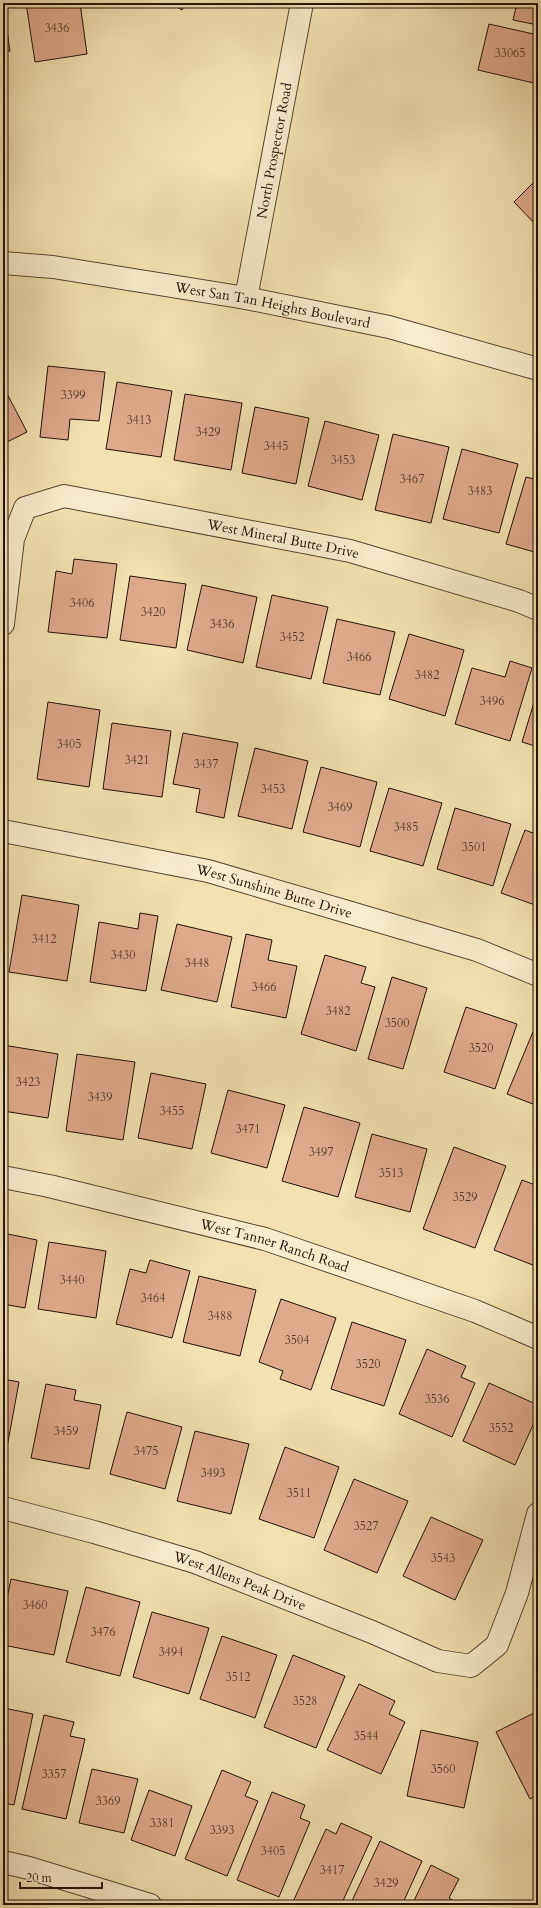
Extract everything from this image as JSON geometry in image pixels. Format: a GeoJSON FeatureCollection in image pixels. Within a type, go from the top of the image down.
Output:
{"type":"FeatureCollection","features":[{"type":"Feature","properties":{"kind":"street","name":"North Prospector Road"},"geometry":{"type":"LineString","coordinates":[[246,298],[302,3]]}},
{"type":"Feature","properties":{"kind":"street","name":"West San Tan Heights Boulevard"},"geometry":{"type":"LineString","coordinates":[[3,263],[53,267],[246,298],[389,327],[538,369]]}},
{"type":"Feature","properties":{"kind":"street","name":"West Mineral Butte Drive"},"geometry":{"type":"LineString","coordinates":[[3,624],[13,539],[25,508],[64,496],[190,519],[350,552],[519,601],[538,609]]}},
{"type":"Feature","properties":{"kind":"street","name":"West Sunshine Butte Drive"},"geometry":{"type":"LineString","coordinates":[[3,831],[208,871],[477,950],[538,975]]}},
{"type":"Feature","properties":{"kind":"street","name":"West Tanner Ranch Road"},"geometry":{"type":"LineString","coordinates":[[3,1177],[57,1188],[265,1239],[475,1311],[538,1338]]}},
{"type":"Feature","properties":{"kind":"street","name":"West Allens Peak Drive"},"geometry":{"type":"LineString","coordinates":[[3,1508],[94,1532],[195,1562],[366,1629],[438,1661],[471,1666],[497,1645],[516,1593],[538,1514]]}},
{"type":"Feature","properties":{"kind":"street"},"geometry":{"type":"LineString","coordinates":[[3,1862],[29,1868],[150,1905]]}},
{"type":"Feature","properties":{"kind":"building"},"geometry":{"type":"Polygon","coordinates":[[[3,3],[10,51],[3,52],[3,3]]]}},
{"type":"Feature","properties":{"kind":"building"},"geometry":{"type":"Polygon","coordinates":[[[26,3],[80,3],[87,54],[35,62],[26,3]]]}},
{"type":"Feature","properties":{"kind":"building"},"geometry":{"type":"Polygon","coordinates":[[[170,3],[186,3],[182,10],[170,3]]]}},
{"type":"Feature","properties":{"kind":"building"},"geometry":{"type":"Polygon","coordinates":[[[517,3],[538,3],[538,25],[513,20],[517,3]]]}},
{"type":"Feature","properties":{"kind":"building"},"geometry":{"type":"Polygon","coordinates":[[[489,24],[538,35],[538,84],[478,70],[489,24]]]}},
{"type":"Feature","properties":{"kind":"building"},"geometry":{"type":"Polygon","coordinates":[[[538,178],[538,227],[514,202],[538,178]]]}},
{"type":"Feature","properties":{"kind":"building"},"geometry":{"type":"Polygon","coordinates":[[[48,366],[105,372],[99,421],[70,419],[68,440],[40,437],[48,366]]]}},
{"type":"Feature","properties":{"kind":"building"},"geometry":{"type":"Polygon","coordinates":[[[117,382],[172,391],[161,457],[106,449],[117,382]]]}},
{"type":"Feature","properties":{"kind":"building"},"geometry":{"type":"Polygon","coordinates":[[[3,386],[27,432],[3,444],[3,386]]]}},
{"type":"Feature","properties":{"kind":"building"},"geometry":{"type":"Polygon","coordinates":[[[185,394],[242,403],[231,470],[174,460],[185,394]]]}},
{"type":"Feature","properties":{"kind":"building"},"geometry":{"type":"Polygon","coordinates":[[[255,407],[309,418],[296,484],[242,473],[255,407]]]}},
{"type":"Feature","properties":{"kind":"building"},"geometry":{"type":"Polygon","coordinates":[[[325,421],[379,435],[362,500],[308,486],[325,421]]]}},
{"type":"Feature","properties":{"kind":"building"},"geometry":{"type":"Polygon","coordinates":[[[393,434],[449,447],[431,523],[375,510],[393,434]]]}},
{"type":"Feature","properties":{"kind":"building"},"geometry":{"type":"Polygon","coordinates":[[[462,449],[518,464],[499,533],[443,519],[462,449]]]}},
{"type":"Feature","properties":{"kind":"building"},"geometry":{"type":"Polygon","coordinates":[[[526,477],[538,480],[538,553],[506,544],[526,477]]]}},
{"type":"Feature","properties":{"kind":"building"},"geometry":{"type":"Polygon","coordinates":[[[74,559],[117,564],[107,638],[48,632],[56,571],[72,574],[74,559]]]}},
{"type":"Feature","properties":{"kind":"building"},"geometry":{"type":"Polygon","coordinates":[[[130,576],[186,584],[176,648],[120,640],[130,576]]]}},
{"type":"Feature","properties":{"kind":"building"},"geometry":{"type":"Polygon","coordinates":[[[202,585],[257,597],[243,663],[187,650],[202,585]]]}},
{"type":"Feature","properties":{"kind":"building"},"geometry":{"type":"Polygon","coordinates":[[[272,595],[328,607],[311,679],[256,667],[272,595]]]}},
{"type":"Feature","properties":{"kind":"building"},"geometry":{"type":"Polygon","coordinates":[[[337,619],[395,632],[380,695],[323,683],[337,619]]]}},
{"type":"Feature","properties":{"kind":"building"},"geometry":{"type":"Polygon","coordinates":[[[409,634],[464,650],[445,716],[389,699],[409,634]]]}},
{"type":"Feature","properties":{"kind":"building"},"geometry":{"type":"Polygon","coordinates":[[[510,661],[532,668],[510,741],[455,724],[472,668],[505,677],[510,661]]]}},
{"type":"Feature","properties":{"kind":"building"},"geometry":{"type":"Polygon","coordinates":[[[538,689],[538,747],[522,742],[538,689]]]}},
{"type":"Feature","properties":{"kind":"building"},"geometry":{"type":"Polygon","coordinates":[[[48,702],[100,710],[89,787],[37,779],[48,702]]]}},
{"type":"Feature","properties":{"kind":"building"},"geometry":{"type":"Polygon","coordinates":[[[112,723],[171,731],[162,797],[103,789],[112,723]]]}},
{"type":"Feature","properties":{"kind":"building"},"geometry":{"type":"Polygon","coordinates":[[[183,733],[238,743],[224,818],[196,812],[200,789],[173,784],[183,733]]]}},
{"type":"Feature","properties":{"kind":"building"},"geometry":{"type":"Polygon","coordinates":[[[255,748],[308,761],[292,829],[238,816],[255,748]]]}},
{"type":"Feature","properties":{"kind":"building"},"geometry":{"type":"Polygon","coordinates":[[[321,767],[377,782],[360,847],[303,832],[321,767]]]}},
{"type":"Feature","properties":{"kind":"building"},"geometry":{"type":"Polygon","coordinates":[[[389,788],[442,803],[423,866],[370,851],[389,788]]]}},
{"type":"Feature","properties":{"kind":"building"},"geometry":{"type":"Polygon","coordinates":[[[455,808],[511,824],[493,886],[437,869],[455,808]]]}},
{"type":"Feature","properties":{"kind":"building"},"geometry":{"type":"Polygon","coordinates":[[[525,830],[538,835],[538,906],[501,893],[525,830]]]}},
{"type":"Feature","properties":{"kind":"building"},"geometry":{"type":"Polygon","coordinates":[[[22,895],[79,905],[67,981],[9,972],[22,895]]]}},
{"type":"Feature","properties":{"kind":"building"},"geometry":{"type":"Polygon","coordinates":[[[140,913],[158,916],[146,991],[90,982],[99,922],[138,929],[140,913]]]}},
{"type":"Feature","properties":{"kind":"building"},"geometry":{"type":"Polygon","coordinates":[[[177,924],[232,937],[217,1002],[161,990],[177,924]]]}},
{"type":"Feature","properties":{"kind":"building"},"geometry":{"type":"Polygon","coordinates":[[[246,934],[272,940],[268,960],[297,966],[286,1018],[231,1007],[246,934]]]}},
{"type":"Feature","properties":{"kind":"building"},"geometry":{"type":"Polygon","coordinates":[[[325,955],[366,967],[361,983],[375,987],[356,1051],[301,1034],[325,955]]]}},
{"type":"Feature","properties":{"kind":"building"},"geometry":{"type":"Polygon","coordinates":[[[392,977],[427,988],[403,1069],[368,1059],[392,977]]]}},
{"type":"Feature","properties":{"kind":"building"},"geometry":{"type":"Polygon","coordinates":[[[466,1007],[517,1024],[495,1089],[444,1072],[466,1007]]]}},
{"type":"Feature","properties":{"kind":"building"},"geometry":{"type":"Polygon","coordinates":[[[535,1027],[538,1028],[538,1106],[507,1094],[535,1027]]]}},
{"type":"Feature","properties":{"kind":"building"},"geometry":{"type":"Polygon","coordinates":[[[3,1045],[58,1054],[48,1118],[3,1111],[3,1045]]]}},
{"type":"Feature","properties":{"kind":"building"},"geometry":{"type":"Polygon","coordinates":[[[77,1054],[135,1062],[123,1140],[66,1131],[77,1054]]]}},
{"type":"Feature","properties":{"kind":"building"},"geometry":{"type":"Polygon","coordinates":[[[151,1073],[206,1084],[192,1149],[138,1138],[151,1073]]]}},
{"type":"Feature","properties":{"kind":"building"},"geometry":{"type":"Polygon","coordinates":[[[228,1090],[285,1105],[267,1168],[211,1153],[228,1090]]]}},
{"type":"Feature","properties":{"kind":"building"},"geometry":{"type":"Polygon","coordinates":[[[304,1107],[360,1123],[338,1197],[282,1181],[304,1107]]]}},
{"type":"Feature","properties":{"kind":"building"},"geometry":{"type":"Polygon","coordinates":[[[372,1134],[427,1149],[410,1212],[355,1197],[372,1134]]]}},
{"type":"Feature","properties":{"kind":"building"},"geometry":{"type":"Polygon","coordinates":[[[454,1147],[506,1166],[475,1248],[423,1229],[454,1147]]]}},
{"type":"Feature","properties":{"kind":"building"},"geometry":{"type":"Polygon","coordinates":[[[522,1180],[538,1186],[538,1267],[494,1250],[522,1180]]]}},
{"type":"Feature","properties":{"kind":"building"},"geometry":{"type":"Polygon","coordinates":[[[3,1233],[37,1240],[25,1308],[3,1304],[3,1233]]]}},
{"type":"Feature","properties":{"kind":"building"},"geometry":{"type":"Polygon","coordinates":[[[49,1242],[106,1251],[96,1318],[38,1309],[49,1242]]]}},
{"type":"Feature","properties":{"kind":"building"},"geometry":{"type":"Polygon","coordinates":[[[150,1260],[190,1271],[172,1338],[116,1324],[130,1269],[146,1273],[150,1260]]]}},
{"type":"Feature","properties":{"kind":"building"},"geometry":{"type":"Polygon","coordinates":[[[199,1276],[256,1290],[240,1356],[183,1342],[199,1276]]]}},
{"type":"Feature","properties":{"kind":"building"},"geometry":{"type":"Polygon","coordinates":[[[281,1299],[336,1318],[311,1390],[280,1379],[283,1371],[259,1362],[281,1299]]]}},
{"type":"Feature","properties":{"kind":"building"},"geometry":{"type":"Polygon","coordinates":[[[352,1322],[406,1340],[384,1406],[331,1389],[352,1322]]]}},
{"type":"Feature","properties":{"kind":"building"},"geometry":{"type":"Polygon","coordinates":[[[427,1349],[466,1366],[461,1377],[475,1383],[452,1437],[399,1414],[427,1349]]]}},
{"type":"Feature","properties":{"kind":"building"},"geometry":{"type":"Polygon","coordinates":[[[3,1379],[19,1382],[6,1453],[3,1453],[3,1379]]]}},
{"type":"Feature","properties":{"kind":"building"},"geometry":{"type":"Polygon","coordinates":[[[489,1383],[538,1405],[538,1414],[515,1465],[463,1441],[489,1383]]]}},
{"type":"Feature","properties":{"kind":"building"},"geometry":{"type":"Polygon","coordinates":[[[46,1384],[76,1390],[74,1400],[101,1405],[89,1469],[31,1458],[46,1384]]]}},
{"type":"Feature","properties":{"kind":"building"},"geometry":{"type":"Polygon","coordinates":[[[127,1412],[182,1427],[165,1489],[110,1474],[127,1412]]]}},
{"type":"Feature","properties":{"kind":"building"},"geometry":{"type":"Polygon","coordinates":[[[195,1431],[249,1444],[231,1514],[177,1501],[195,1431]]]}},
{"type":"Feature","properties":{"kind":"building"},"geometry":{"type":"Polygon","coordinates":[[[285,1447],[339,1467],[314,1538],[259,1519],[285,1447]]]}},
{"type":"Feature","properties":{"kind":"building"},"geometry":{"type":"Polygon","coordinates":[[[354,1479],[408,1501],[377,1573],[324,1550],[354,1479]]]}},
{"type":"Feature","properties":{"kind":"building"},"geometry":{"type":"Polygon","coordinates":[[[431,1517],[483,1540],[455,1600],[403,1576],[431,1517]]]}},
{"type":"Feature","properties":{"kind":"building"},"geometry":{"type":"Polygon","coordinates":[[[11,1579],[68,1591],[54,1655],[3,1645],[3,1618],[11,1579]]]}},
{"type":"Feature","properties":{"kind":"building"},"geometry":{"type":"Polygon","coordinates":[[[86,1587],[140,1602],[120,1676],[66,1662],[86,1587]]]}},
{"type":"Feature","properties":{"kind":"building"},"geometry":{"type":"Polygon","coordinates":[[[152,1612],[209,1628],[189,1694],[133,1677],[152,1612]]]}},
{"type":"Feature","properties":{"kind":"building"},"geometry":{"type":"Polygon","coordinates":[[[222,1636],[277,1655],[255,1718],[200,1699],[222,1636]]]}},
{"type":"Feature","properties":{"kind":"building"},"geometry":{"type":"Polygon","coordinates":[[[293,1655],[345,1676],[316,1748],[264,1727],[293,1655]]]}},
{"type":"Feature","properties":{"kind":"building"},"geometry":{"type":"Polygon","coordinates":[[[359,1684],[395,1701],[389,1714],[405,1722],[381,1774],[327,1750],[359,1684]]]}},
{"type":"Feature","properties":{"kind":"building"},"geometry":{"type":"Polygon","coordinates":[[[4,1708],[33,1714],[14,1805],[3,1803],[4,1708]]]}},
{"type":"Feature","properties":{"kind":"building"},"geometry":{"type":"Polygon","coordinates":[[[538,1711],[538,1795],[530,1799],[496,1732],[538,1711]]]}},
{"type":"Feature","properties":{"kind":"building"},"geometry":{"type":"Polygon","coordinates":[[[44,1715],[74,1722],[70,1736],[85,1739],[66,1819],[22,1809],[44,1715]]]}},
{"type":"Feature","properties":{"kind":"building"},"geometry":{"type":"Polygon","coordinates":[[[421,1730],[478,1742],[464,1808],[407,1796],[421,1730]]]}},
{"type":"Feature","properties":{"kind":"building"},"geometry":{"type":"Polygon","coordinates":[[[92,1769],[138,1779],[124,1833],[79,1823],[92,1769]]]}},
{"type":"Feature","properties":{"kind":"building"},"geometry":{"type":"Polygon","coordinates":[[[222,1770],[251,1782],[245,1796],[258,1801],[227,1876],[185,1859],[222,1770]]]}},
{"type":"Feature","properties":{"kind":"building"},"geometry":{"type":"Polygon","coordinates":[[[149,1790],[192,1806],[175,1856],[131,1840],[149,1790]]]}},
{"type":"Feature","properties":{"kind":"building"},"geometry":{"type":"Polygon","coordinates":[[[272,1792],[305,1805],[300,1818],[310,1822],[279,1897],[237,1880],[272,1792]]]}},
{"type":"Feature","properties":{"kind":"building"},"geometry":{"type":"Polygon","coordinates":[[[341,1823],[372,1837],[341,1905],[292,1904],[326,1829],[336,1834],[341,1823]]]}},
{"type":"Feature","properties":{"kind":"building"},"geometry":{"type":"Polygon","coordinates":[[[380,1841],[422,1861],[402,1905],[350,1905],[380,1841]]]}},
{"type":"Feature","properties":{"kind":"building"},"geometry":{"type":"Polygon","coordinates":[[[431,1865],[459,1879],[449,1898],[461,1905],[412,1905],[431,1865]]]}}]}
